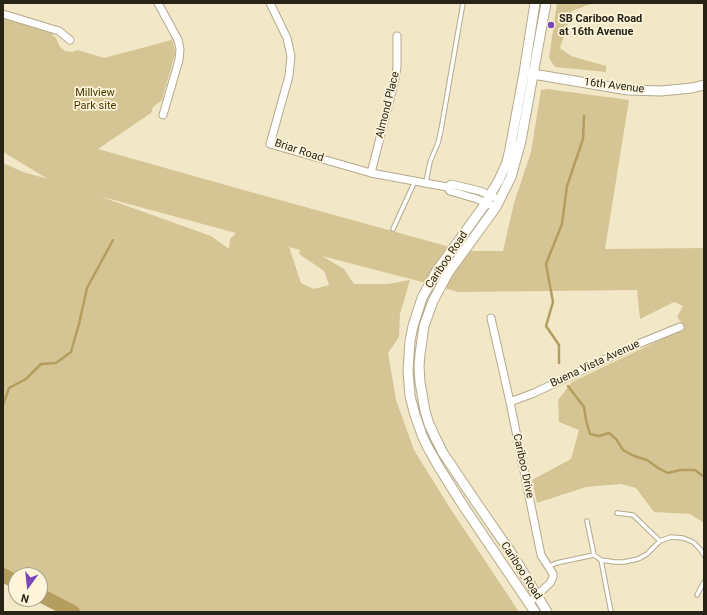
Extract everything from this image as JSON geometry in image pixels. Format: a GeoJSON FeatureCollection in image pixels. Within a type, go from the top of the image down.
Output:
{"type":"FeatureCollection","features":[{"type":"Feature","properties":{"kind":"street"},"geometry":{"type":"LineString","coordinates":[[158,3],[178,40],[180,49],[179,60],[163,115]]}},
{"type":"Feature","properties":{"kind":"street","name":"Briar Road"},"geometry":{"type":"LineString","coordinates":[[270,3],[287,38],[291,56],[289,76],[270,144],[371,172],[447,186],[451,184],[480,191],[488,199],[498,204]]}},
{"type":"Feature","properties":{"kind":"street","name":"Cariboo Road"},"geometry":{"type":"LineString","coordinates":[[535,3],[529,74],[521,140],[511,177],[498,204],[448,273],[433,301],[424,326],[420,360],[420,382],[429,424],[443,453],[491,526],[514,557],[547,612]]}},
{"type":"Feature","properties":{"kind":"street","name":"Cariboo Road"},"geometry":{"type":"LineString","coordinates":[[535,612],[464,507],[427,446],[415,415],[409,385],[408,371],[410,341],[422,298],[436,272],[488,199],[507,162],[546,3]]}},
{"type":"Feature","properties":{"kind":"street"},"geometry":{"type":"LineString","coordinates":[[3,14],[59,31],[70,40]]}},
{"type":"Feature","properties":{"kind":"street","name":"Almond Place"},"geometry":{"type":"LineString","coordinates":[[371,172],[395,79],[397,67],[397,36]]}},
{"type":"Feature","properties":{"kind":"street","name":"16th Avenue"},"geometry":{"type":"LineString","coordinates":[[529,74],[628,90],[661,91],[704,85]]}},
{"type":"Feature","properties":{"kind":"street","name":"Cariboo Drive"},"geometry":{"type":"LineString","coordinates":[[491,318],[510,402],[541,555],[552,574],[552,580],[538,596],[529,603]]}},
{"type":"Feature","properties":{"kind":"street","name":"Buena Vista Avenue"},"geometry":{"type":"LineString","coordinates":[[510,402],[534,394],[638,344],[680,327]]}},
{"type":"Feature","properties":{"kind":"lane"},"geometry":{"type":"LineString","coordinates":[[426,182],[430,162],[442,130],[463,3]]}},
{"type":"Feature","properties":{"kind":"lane"},"geometry":{"type":"LineString","coordinates":[[393,229],[414,181]]}},
{"type":"Feature","properties":{"kind":"lane"},"geometry":{"type":"LineString","coordinates":[[617,513],[633,516],[660,541]]}},
{"type":"Feature","properties":{"kind":"lane"},"geometry":{"type":"LineString","coordinates":[[587,521],[594,555],[601,560],[620,562],[638,559],[647,554],[660,541],[671,538],[683,538],[692,542],[700,549],[704,556]]}},
{"type":"Feature","properties":{"kind":"lane"},"geometry":{"type":"LineString","coordinates":[[548,567],[556,563],[594,555]]}},
{"type":"Feature","properties":{"kind":"lane"},"geometry":{"type":"LineString","coordinates":[[601,560],[611,612]]}},
{"type":"Feature","properties":{"kind":"lane"},"geometry":{"type":"LineString","coordinates":[[697,595],[704,582]]}},
{"type":"Feature","properties":{"kind":"green space"},"geometry":{"type":"Polygon","coordinates":[[[557,3],[593,3],[572,11],[560,48],[571,56],[606,66],[606,72],[555,67],[549,58],[557,3]]]}},
{"type":"Feature","properties":{"kind":"green space","name":"Millview Park site"},"geometry":{"type":"Polygon","coordinates":[[[3,18],[51,33],[56,38],[60,47],[65,51],[72,52],[78,50],[104,58],[172,39],[175,54],[162,100],[153,107],[151,113],[98,149],[450,247],[426,283],[322,256],[344,269],[354,284],[388,284],[410,280],[400,314],[399,337],[388,353],[396,400],[414,450],[450,508],[519,612],[82,612],[48,593],[48,567],[8,567],[8,572],[3,569],[3,163],[23,172],[48,179],[3,152],[3,18]],[[99,196],[211,236],[229,249],[230,239],[236,233],[99,196]],[[289,247],[301,283],[314,289],[329,285],[324,271],[299,254],[300,250],[289,247]]]}},
{"type":"Feature","properties":{"kind":"green space"},"geometry":{"type":"Polygon","coordinates":[[[547,89],[629,100],[605,249],[704,248],[704,523],[690,514],[654,512],[636,488],[621,484],[586,487],[537,503],[532,480],[571,459],[579,430],[559,422],[558,400],[572,382],[685,328],[677,317],[683,306],[674,302],[640,319],[637,290],[458,292],[444,288],[470,251],[503,251],[514,203],[531,152],[541,90],[547,89]]]}},
{"type":"Feature","properties":{"kind":"waterway"},"geometry":{"type":"LineString","coordinates":[[559,363],[559,345],[546,326],[553,302],[546,264],[562,224],[567,186],[583,139],[584,116]]}},
{"type":"Feature","properties":{"kind":"waterway"},"geometry":{"type":"LineString","coordinates":[[3,405],[9,388],[26,379],[41,364],[56,363],[71,352],[87,288],[113,240]]}},
{"type":"Feature","properties":{"kind":"waterway"},"geometry":{"type":"LineString","coordinates":[[568,386],[584,407],[590,434],[599,436],[609,433],[616,439],[623,450],[634,456],[647,460],[668,473],[680,470],[695,470],[704,477]]}},
{"type":"Feature","properties":{"kind":"waterway"},"geometry":{"type":"LineString","coordinates":[[3,575],[8,578]]}},
{"type":"Feature","properties":{"kind":"waterway"},"geometry":{"type":"LineString","coordinates":[[48,599],[73,612]]}},
{"type":"Feature","properties":{"kind":"place","name":"SB Cariboo Road at 16th Avenue"},"geometry":{"type":"Point","coordinates":[551,25]}}]}
